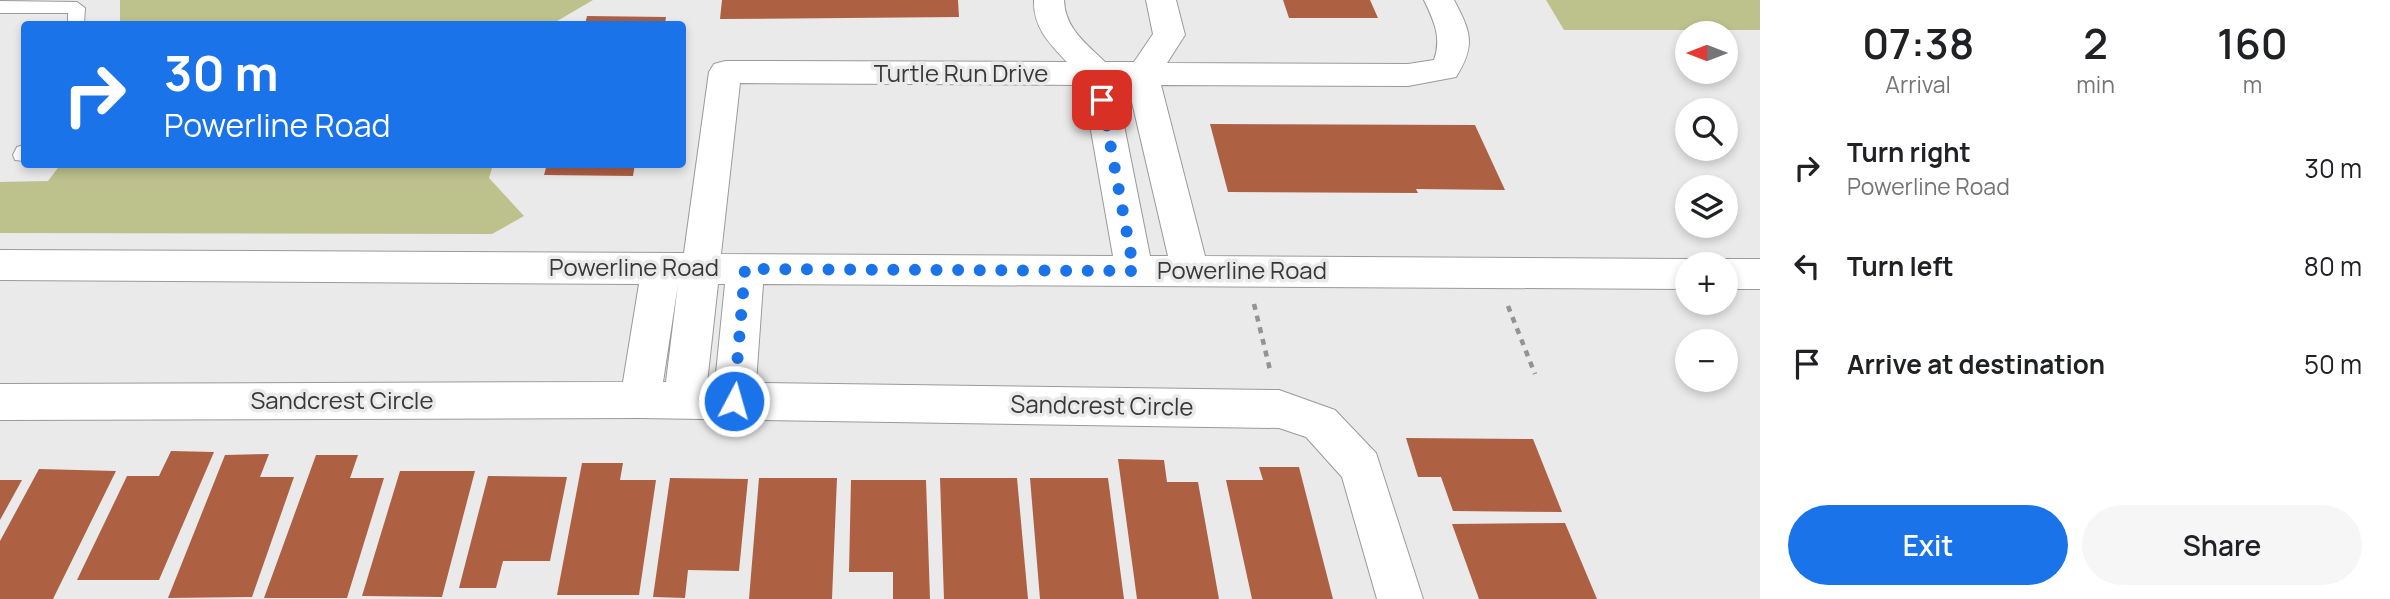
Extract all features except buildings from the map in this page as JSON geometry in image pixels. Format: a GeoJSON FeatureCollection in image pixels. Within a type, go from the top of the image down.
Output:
{"type":"FeatureCollection","features":[{"type":"Feature","properties":{"kind":"street"},"geometry":{"type":"LineString","coordinates":[[1049,0],[1049,14],[1057,33],[1098,75],[1134,271]]}},
{"type":"Feature","properties":{"kind":"street"},"geometry":{"type":"LineString","coordinates":[[1161,0],[1169,35],[1142,75],[1190,271]]}},
{"type":"Feature","properties":{"kind":"street","name":"Turtle Run Drive"},"geometry":{"type":"LineString","coordinates":[[702,269],[725,72],[1408,75],[1444,69],[1455,51],[1454,28],[1439,0]]}},
{"type":"Feature","properties":{"kind":"street","name":"Powerline Road"},"geometry":{"type":"LineString","coordinates":[[0,265],[1675,274]]}},
{"type":"Feature","properties":{"kind":"street"},"geometry":{"type":"LineString","coordinates":[[640,400],[661,268]]}},
{"type":"Feature","properties":{"kind":"street"},"geometry":{"type":"LineString","coordinates":[[684,401],[702,269]]}},
{"type":"Feature","properties":{"kind":"street"},"geometry":{"type":"LineString","coordinates":[[734,401],[745,269]]}},
{"type":"Feature","properties":{"kind":"street"},"geometry":{"type":"LineString","coordinates":[[1738,274],[1760,274]]}},
{"type":"Feature","properties":{"kind":"street","name":"Sandcrest Circle"},"geometry":{"type":"LineString","coordinates":[[0,402],[640,400],[1279,409],[1320,424],[1361,467],[1400,599]]}},
{"type":"Feature","properties":{"kind":"lane"},"geometry":{"type":"LineString","coordinates":[[0,7],[78,8],[76,21]]}},
{"type":"Feature","properties":{"kind":"path"},"geometry":{"type":"LineString","coordinates":[[1247,272],[1271,377]]}},
{"type":"Feature","properties":{"kind":"path"},"geometry":{"type":"LineString","coordinates":[[1507,305],[1535,374]]}},
{"type":"Feature","properties":{"kind":"green space"},"geometry":{"type":"Polygon","coordinates":[[[120,0],[593,0],[557,21],[120,21],[120,0]]]}},
{"type":"Feature","properties":{"kind":"green space"},"geometry":{"type":"Polygon","coordinates":[[[1546,0],[1760,0],[1760,30],[1738,30],[1738,21],[1675,21],[1675,30],[1564,30],[1546,0]]]}},
{"type":"Feature","properties":{"kind":"green space"},"geometry":{"type":"Polygon","coordinates":[[[58,168],[492,168],[489,178],[524,216],[492,234],[0,233],[0,182],[48,181],[58,168]]]}},
{"type":"Feature","properties":{"kind":"route"},"geometry":{"type":"LineString","coordinates":[[734,401],[745,269],[1134,271],[1102,100]]}}]}
